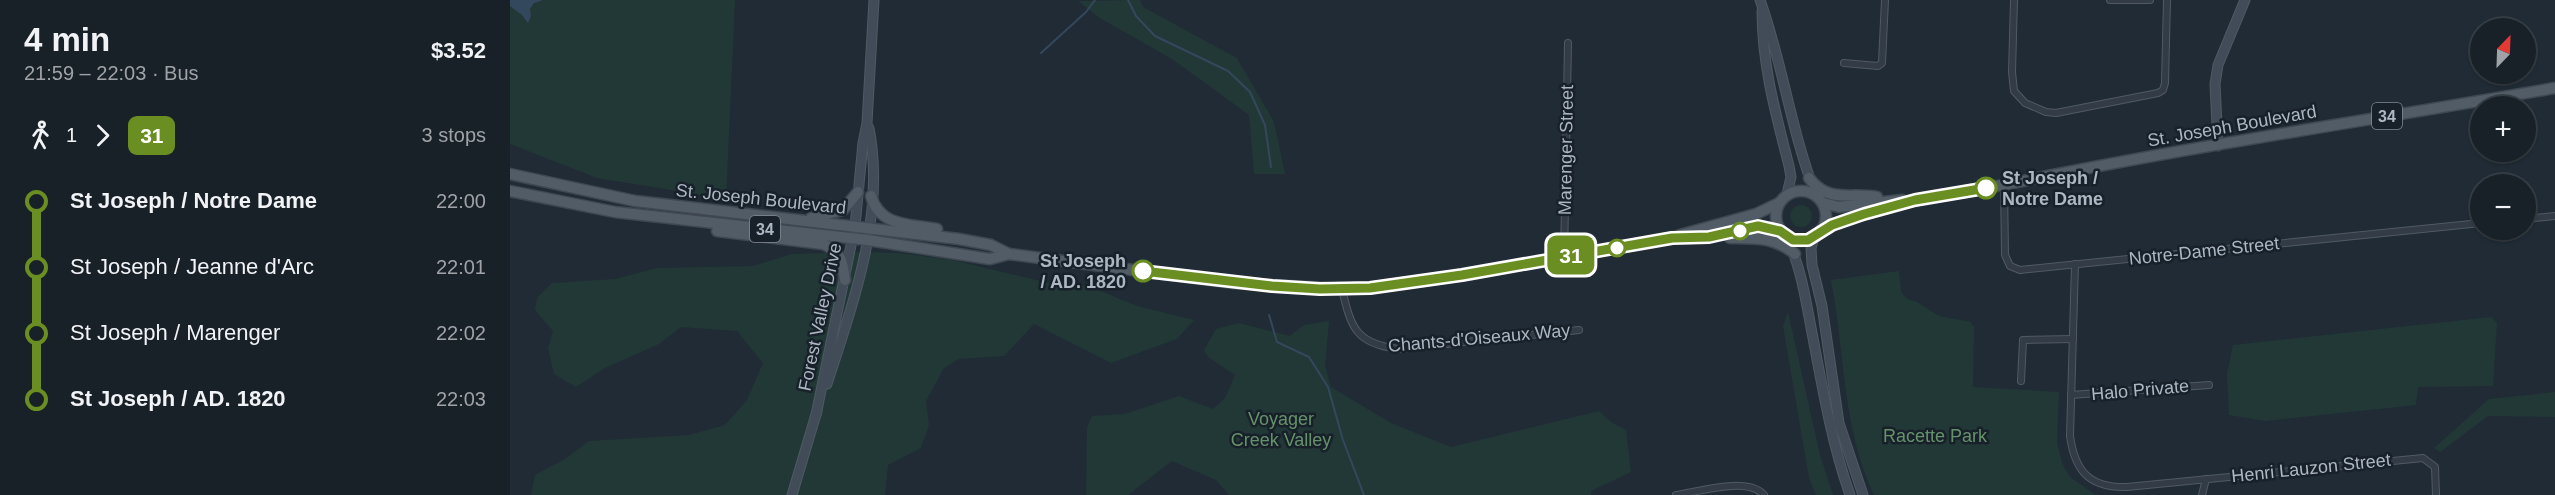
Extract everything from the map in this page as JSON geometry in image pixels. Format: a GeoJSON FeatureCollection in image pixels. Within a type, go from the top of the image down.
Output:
{"type":"FeatureCollection","features":[{"type":"Feature","properties":{"kind":"main road","name":"St. Joseph Boulevard"},"geometry":{"type":"LineString","coordinates":[[1818,233],[1856,217],[1915,200],[2098,166],[2555,88]]}},
{"type":"Feature","properties":{"kind":"main road","name":"St. Joseph Boulevard"},"geometry":{"type":"LineString","coordinates":[[510,174],[635,201],[959,238],[991,245],[1009,254],[1234,283],[1342,289],[1370,288],[1451,277],[1672,238],[1756,214],[1783,199]]}},
{"type":"Feature","properties":{"kind":"main road"},"geometry":{"type":"LineString","coordinates":[[1809,178],[1820,190],[1829,193],[1892,200]]}},
{"type":"Feature","properties":{"kind":"main road","name":"34"},"geometry":{"type":"LineString","coordinates":[[1783,199],[1801,190],[1819,199]]}},
{"type":"Feature","properties":{"kind":"main road","name":"St. Joseph Boulevard"},"geometry":{"type":"LineString","coordinates":[[510,191],[615,212],[854,238],[990,259],[1009,254]]}},
{"type":"Feature","properties":{"kind":"main road"},"geometry":{"type":"LineString","coordinates":[[799,220],[838,213],[858,192]]}},
{"type":"Feature","properties":{"kind":"main road"},"geometry":{"type":"LineString","coordinates":[[871,196],[881,215],[890,220],[945,230],[959,238]]}},
{"type":"Feature","properties":{"kind":"main road"},"geometry":{"type":"LineString","coordinates":[[1783,199],[1775,217],[1783,234]]}},
{"type":"Feature","properties":{"kind":"main road","name":"St. Joseph Boulevard"},"geometry":{"type":"LineString","coordinates":[[1819,199],[1839,207],[1892,200],[1915,200]]}},
{"type":"Feature","properties":{"kind":"main road"},"geometry":{"type":"LineString","coordinates":[[1818,233],[1826,217],[1819,199]]}},
{"type":"Feature","properties":{"kind":"main road"},"geometry":{"type":"LineString","coordinates":[[615,212],[633,221],[823,244],[840,256],[845,280]]}},
{"type":"Feature","properties":{"kind":"main road","name":"St. Joseph Boulevard"},"geometry":{"type":"LineString","coordinates":[[1672,238],[1709,237],[1758,226],[1783,234]]}},
{"type":"Feature","properties":{"kind":"main road","name":"34"},"geometry":{"type":"LineString","coordinates":[[1783,234],[1800,241],[1818,233]]}},
{"type":"Feature","properties":{"kind":"main road"},"geometry":{"type":"LineString","coordinates":[[1709,237],[1766,238],[1785,245],[1795,254]]}},
{"type":"Feature","properties":{"kind":"street"},"geometry":{"type":"LineString","coordinates":[[867,123],[874,0]]}},
{"type":"Feature","properties":{"kind":"street"},"geometry":{"type":"LineString","coordinates":[[1844,63],[1878,66],[1882,63],[1885,0]]}},
{"type":"Feature","properties":{"kind":"street"},"geometry":{"type":"LineString","coordinates":[[2014,0],[2012,72],[2014,92],[2025,103],[2036,109],[2056,113],[2161,92],[2165,83],[2167,0]]}},
{"type":"Feature","properties":{"kind":"street"},"geometry":{"type":"LineString","coordinates":[[2110,0],[2150,0]]}},
{"type":"Feature","properties":{"kind":"street"},"geometry":{"type":"LineString","coordinates":[[2218,146],[2215,84],[2218,65],[2245,0]]}},
{"type":"Feature","properties":{"kind":"street"},"geometry":{"type":"LineString","coordinates":[[1761,2],[1773,39],[1809,178],[1819,199]]}},
{"type":"Feature","properties":{"kind":"street"},"geometry":{"type":"LineString","coordinates":[[1761,2],[1762,41],[1766,69],[1790,166],[1791,177],[1783,199]]}},
{"type":"Feature","properties":{"kind":"street","name":"Marenger Street"},"geometry":{"type":"LineString","coordinates":[[1564,257],[1568,44]]}},
{"type":"Feature","properties":{"kind":"street","name":"Forest Valley Drive"},"geometry":{"type":"LineString","coordinates":[[816,415],[854,238],[867,123]]}},
{"type":"Feature","properties":{"kind":"street","name":"Forest Valley Drive"},"geometry":{"type":"LineString","coordinates":[[792,495],[842,335],[868,240],[873,151],[867,123]]}},
{"type":"Feature","properties":{"kind":"street","name":"Notre-Dame Street"},"geometry":{"type":"LineString","coordinates":[[2004,185],[2005,255],[2010,266],[2020,270],[2470,224]]}},
{"type":"Feature","properties":{"kind":"street"},"geometry":{"type":"LineString","coordinates":[[2536,218],[2555,216]]}},
{"type":"Feature","properties":{"kind":"street"},"geometry":{"type":"LineString","coordinates":[[1818,233],[1811,248],[1812,265],[1822,306],[1839,423],[1863,495]]}},
{"type":"Feature","properties":{"kind":"street"},"geometry":{"type":"LineString","coordinates":[[1783,234],[1795,254],[1802,280],[1830,431],[1850,495]]}},
{"type":"Feature","properties":{"kind":"street","name":"Henri Lauzon Street"},"geometry":{"type":"LineString","coordinates":[[2075,264],[2070,436],[2072,453],[2079,467],[2091,479],[2115,488],[2423,458],[2435,467],[2436,495]]}},
{"type":"Feature","properties":{"kind":"street","name":"Chants-d'Oiseaux Way"},"geometry":{"type":"LineString","coordinates":[[1342,289],[1350,322],[1362,338],[1378,346],[1399,349],[1579,330]]}},
{"type":"Feature","properties":{"kind":"street"},"geometry":{"type":"LineString","coordinates":[[2021,381],[2023,340],[2073,339]]}},
{"type":"Feature","properties":{"kind":"street","name":"Halo Private"},"geometry":{"type":"LineString","coordinates":[[2071,396],[2209,384]]}},
{"type":"Feature","properties":{"kind":"street"},"geometry":{"type":"LineString","coordinates":[[2202,495],[2206,479]]}},
{"type":"Feature","properties":{"kind":"street"},"geometry":{"type":"LineString","coordinates":[[1676,495],[1741,485],[1754,488],[1764,495]]}},
{"type":"Feature","properties":{"kind":"green space"},"geometry":{"type":"Polygon","coordinates":[[[510,0],[735,0],[726,199],[597,178],[510,144],[510,0]]]}},
{"type":"Feature","properties":{"kind":"green space"},"geometry":{"type":"Polygon","coordinates":[[[1140,0],[1143,7],[1237,58],[1274,122],[1285,174],[1254,174],[1249,115],[1172,59],[1098,17],[1078,1],[1140,0]]]}},
{"type":"Feature","properties":{"kind":"green space"},"geometry":{"type":"Polygon","coordinates":[[[1801,205],[1809,208],[1812,216],[1809,224],[1801,227],[1793,224],[1790,216],[1793,208],[1801,205]]]}},
{"type":"Feature","properties":{"kind":"green space"},"geometry":{"type":"Polygon","coordinates":[[[900,253],[952,260],[1053,284],[1086,285],[1137,306],[1194,320],[1177,339],[1111,363],[1034,324],[1004,356],[959,359],[944,368],[926,401],[929,425],[921,448],[888,465],[885,495],[531,495],[535,475],[565,459],[589,441],[689,435],[725,425],[747,400],[763,363],[737,331],[681,327],[659,344],[605,368],[576,387],[554,374],[548,348],[553,331],[535,310],[537,298],[552,283],[615,279],[657,268],[753,266],[792,254],[900,253]]]}},
{"type":"Feature","properties":{"kind":"green space","name":"Racette Park"},"geometry":{"type":"Polygon","coordinates":[[[1899,271],[1901,291],[1907,299],[1917,302],[1939,316],[1971,322],[1974,326],[1973,387],[2059,392],[2057,441],[2062,463],[2070,477],[2096,495],[1874,495],[1856,443],[1850,416],[1831,280],[1899,271]]]}},
{"type":"Feature","properties":{"kind":"green space"},"geometry":{"type":"Polygon","coordinates":[[[1788,312],[1820,455],[1833,495],[1816,495],[1809,478],[1783,326],[1788,312]]]}},
{"type":"Feature","properties":{"kind":"green space"},"geometry":{"type":"Polygon","coordinates":[[[2491,317],[2497,323],[2493,386],[2418,387],[2416,405],[2265,421],[2229,415],[2227,374],[2233,345],[2491,317]]]}},
{"type":"Feature","properties":{"kind":"green space","name":"Voyager Creek Valley"},"geometry":{"type":"Polygon","coordinates":[[[1329,321],[1325,365],[1331,387],[1391,423],[1451,447],[1599,411],[1611,422],[1626,430],[1631,472],[1591,491],[1591,495],[1229,495],[1216,480],[1172,461],[1128,495],[1086,495],[1087,427],[1092,416],[1125,414],[1179,396],[1213,409],[1225,398],[1235,375],[1208,357],[1204,350],[1216,329],[1239,323],[1290,336],[1304,325],[1329,321]]]}},
{"type":"Feature","properties":{"kind":"green space"},"geometry":{"type":"Polygon","coordinates":[[[2555,392],[2555,417],[2488,416],[2440,452],[2434,448],[2489,399],[2555,392]]]}},
{"type":"Feature","properties":{"kind":"water"},"geometry":{"type":"Polygon","coordinates":[[[510,0],[541,1],[534,3],[530,9],[531,16],[528,23],[510,6],[510,0]]]}},
{"type":"Feature","properties":{"kind":"waterway"},"geometry":{"type":"LineString","coordinates":[[1041,53],[1086,12],[1095,0]]}},
{"type":"Feature","properties":{"kind":"waterway"},"geometry":{"type":"LineString","coordinates":[[1128,0],[1136,16],[1155,36],[1228,71],[1250,92],[1265,125],[1271,167]]}},
{"type":"Feature","properties":{"kind":"waterway"},"geometry":{"type":"LineString","coordinates":[[1269,315],[1277,342],[1309,357],[1328,387],[1343,440],[1364,495]]}},
{"type":"Feature","properties":{"kind":"bus line","name":"31"},"geometry":{"type":"LineString","coordinates":[[1143,271],[1272,286],[1320,289],[1370,288],[1462,275],[1672,238],[1709,237],[1758,226],[1780,231],[1793,240],[1808,240],[1821,230],[1864,214],[1915,200],[1986,188]]}},
{"type":"Feature","properties":{"kind":"place","name":"St Joseph / Notre Dame"},"geometry":{"type":"Point","coordinates":[1986,188]}},
{"type":"Feature","properties":{"kind":"place","name":"St Joseph / AD. 1820"},"geometry":{"type":"Point","coordinates":[1143,271]}}]}
